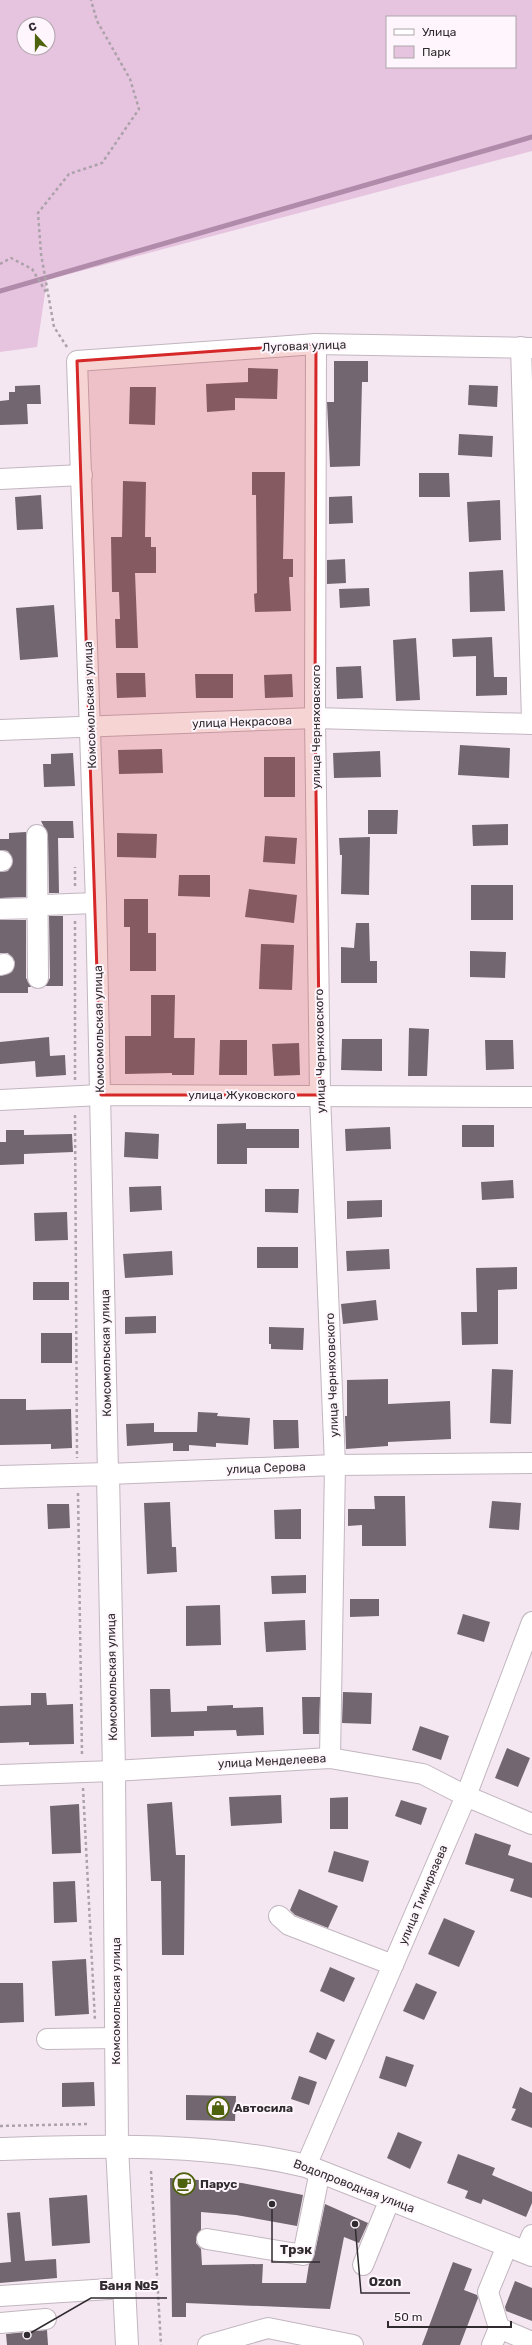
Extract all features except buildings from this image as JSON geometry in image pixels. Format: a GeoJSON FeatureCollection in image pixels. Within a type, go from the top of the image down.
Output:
{"type":"FeatureCollection","features":[{"type":"Feature","properties":{"kind":"main road","name":"улица Серова"},"geometry":{"type":"LineString","coordinates":[[0,1477],[108,1474]]}},
{"type":"Feature","properties":{"kind":"main road","name":"Комсомольская улица"},"geometry":{"type":"LineString","coordinates":[[108,1474],[114,1771],[117,2146],[127,2345]]}},
{"type":"Feature","properties":{"kind":"main road","name":"Водопроводная улица"},"geometry":{"type":"LineString","coordinates":[[0,2149],[117,2146],[231,2151],[313,2168],[390,2199],[524,2247]]}},
{"type":"Feature","properties":{"kind":"street","name":"Луговая улица"},"geometry":{"type":"LineString","coordinates":[[77,361],[316,344],[526,347]]}},
{"type":"Feature","properties":{"kind":"street","name":"улица Черняховского"},"geometry":{"type":"LineString","coordinates":[[316,344],[315,718],[320,1095],[335,1465],[330,1758]]}},
{"type":"Feature","properties":{"kind":"street"},"geometry":{"type":"LineString","coordinates":[[526,347],[532,720]]}},
{"type":"Feature","properties":{"kind":"street","name":"Комсомольская улица"},"geometry":{"type":"LineString","coordinates":[[77,361],[96,903],[108,1474]]}},
{"type":"Feature","properties":{"kind":"street"},"geometry":{"type":"LineString","coordinates":[[0,479],[82,474]]}},
{"type":"Feature","properties":{"kind":"street","name":"улица Некрасова"},"geometry":{"type":"LineString","coordinates":[[0,730],[91,728],[315,718],[532,724]]}},
{"type":"Feature","properties":{"kind":"street"},"geometry":{"type":"LineString","coordinates":[[37,835],[38,978]]}},
{"type":"Feature","properties":{"kind":"street"},"geometry":{"type":"LineString","coordinates":[[0,909],[38,908],[44,904],[96,903]]}},
{"type":"Feature","properties":{"kind":"street","name":"улица Жуковского"},"geometry":{"type":"LineString","coordinates":[[0,1100],[101,1095],[532,1097]]}},
{"type":"Feature","properties":{"kind":"street","name":"улица Серова"},"geometry":{"type":"LineString","coordinates":[[108,1474],[335,1465],[532,1463]]}},
{"type":"Feature","properties":{"kind":"street","name":"улица Тимирязева"},"geometry":{"type":"LineString","coordinates":[[207,2239],[303,2255],[313,2168],[393,1965],[466,1796],[532,1622]]}},
{"type":"Feature","properties":{"kind":"street","name":"улица Менделеева"},"geometry":{"type":"LineString","coordinates":[[0,1775],[114,1771],[330,1758],[424,1774],[466,1796],[532,1824]]}},
{"type":"Feature","properties":{"kind":"street"},"geometry":{"type":"LineString","coordinates":[[279,1916],[289,1925],[393,1965]]}},
{"type":"Feature","properties":{"kind":"street"},"geometry":{"type":"LineString","coordinates":[[47,2039],[116,2038]]}},
{"type":"Feature","properties":{"kind":"street"},"geometry":{"type":"LineString","coordinates":[[363,2265],[390,2199]]}},
{"type":"Feature","properties":{"kind":"street"},"geometry":{"type":"LineString","coordinates":[[524,2247],[488,2292],[495,2337],[532,2342]]}},
{"type":"Feature","properties":{"kind":"street"},"geometry":{"type":"LineString","coordinates":[[0,2296],[125,2288]]}},
{"type":"Feature","properties":{"kind":"street"},"geometry":{"type":"LineString","coordinates":[[0,2323],[46,2319]]}},
{"type":"Feature","properties":{"kind":"street"},"geometry":{"type":"LineString","coordinates":[[208,2345],[268,2328],[352,2345]]}},
{"type":"Feature","properties":{"kind":"path"},"geometry":{"type":"LineString","coordinates":[[77,361],[54,327],[47,280],[41,254],[38,213],[69,174],[102,163],[139,109],[130,79],[97,21],[91,0]]}},
{"type":"Feature","properties":{"kind":"path"},"geometry":{"type":"LineString","coordinates":[[0,264],[11,258],[32,269],[48,294]]}},
{"type":"Feature","properties":{"kind":"path"},"geometry":{"type":"LineString","coordinates":[[0,2126],[88,2124]]}},
{"type":"Feature","properties":{"kind":"path"},"geometry":{"type":"LineString","coordinates":[[151,2171],[160,2345]]}},
{"type":"Feature","properties":{"kind":"highlighted area"},"geometry":{"type":"Polygon","coordinates":[[[316,344],[315,718],[320,1095],[101,1095],[77,361],[316,344]]]}},
{"type":"Feature","properties":{"kind":"green space"},"geometry":{"type":"Polygon","coordinates":[[[0,0],[532,0],[532,151],[47,280],[37,347],[0,352],[0,0]]]}},
{"type":"Feature","properties":{"kind":"waterway"},"geometry":{"type":"LineString","coordinates":[[0,291],[532,137]]}},
{"type":"Feature","properties":{"kind":"place","name":"Автосила"},"geometry":{"type":"Point","coordinates":[218,2108]}},
{"type":"Feature","properties":{"kind":"place","name":"Парус"},"geometry":{"type":"Point","coordinates":[184,2184]}},
{"type":"Feature","properties":{"kind":"place","name":"Трэк"},"geometry":{"type":"Point","coordinates":[272,2204]}},
{"type":"Feature","properties":{"kind":"place","name":"Ozon"},"geometry":{"type":"Point","coordinates":[355,2224]}},
{"type":"Feature","properties":{"kind":"place","name":"Баня №5"},"geometry":{"type":"Point","coordinates":[27,2335]}}]}
